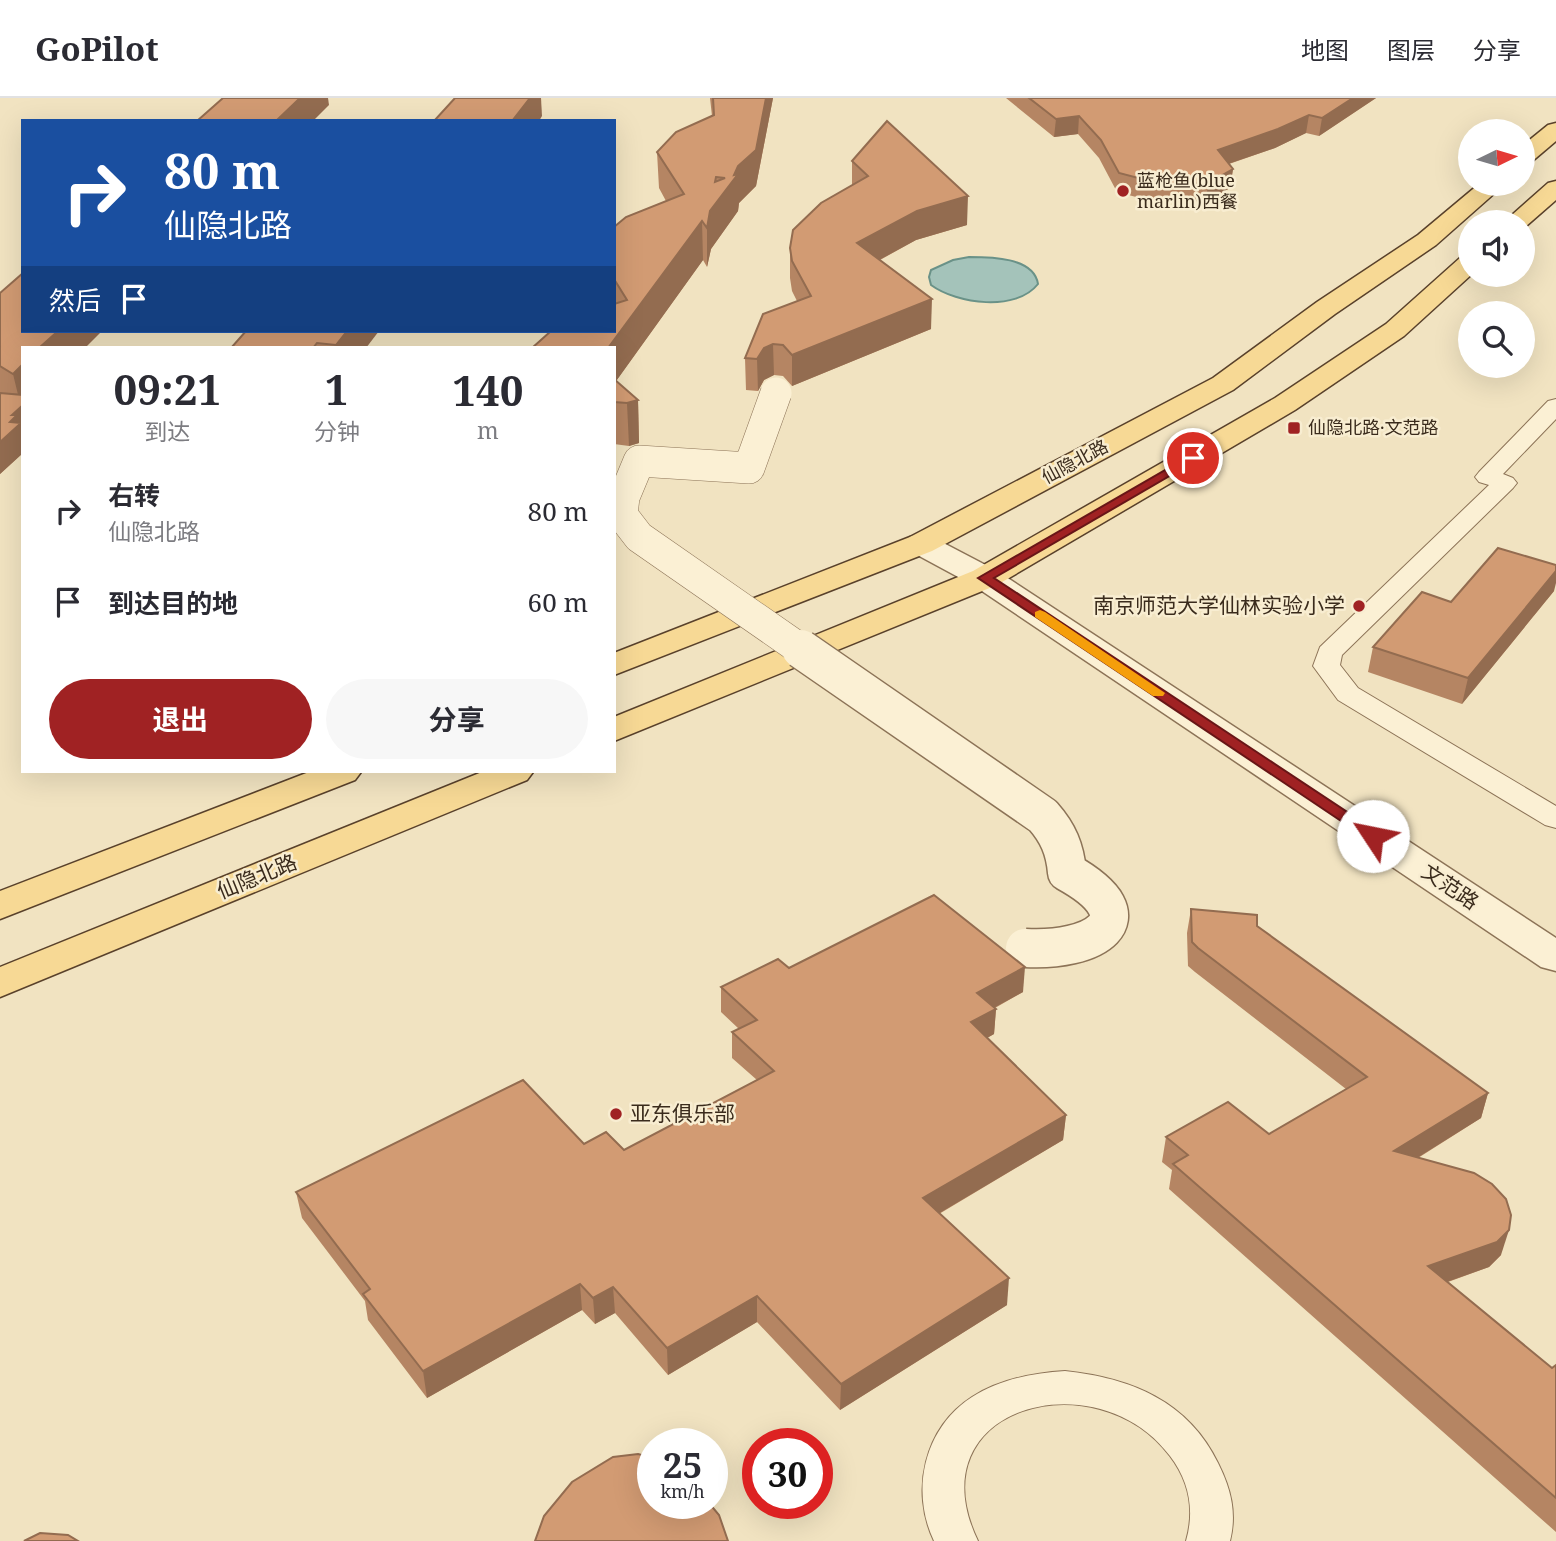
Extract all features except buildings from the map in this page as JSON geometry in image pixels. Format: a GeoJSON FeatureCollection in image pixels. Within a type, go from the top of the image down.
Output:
{"type":"FeatureCollection","features":[{"type":"Feature","properties":{"kind":"main road"},"geometry":{"type":"LineString","coordinates":[[1535,147],[1556,130]]}},
{"type":"Feature","properties":{"kind":"main road"},"geometry":{"type":"LineString","coordinates":[[1530,210],[1556,188]]}},
{"type":"Feature","properties":{"kind":"main road","name":"仙隐北路"},"geometry":{"type":"LineString","coordinates":[[616,663],[921,544],[1223,384],[1326,308],[1427,240],[1479,196]]}},
{"type":"Feature","properties":{"kind":"main road"},"geometry":{"type":"LineString","coordinates":[[616,729],[985,578],[1285,404],[1395,330],[1458,273]]}},
{"type":"Feature","properties":{"kind":"main road"},"geometry":{"type":"LineString","coordinates":[[0,906],[339,773]]}},
{"type":"Feature","properties":{"kind":"main road","name":"仙隐北路"},"geometry":{"type":"LineString","coordinates":[[0,983],[511,773]]}},
{"type":"Feature","properties":{"kind":"street"},"geometry":{"type":"LineString","coordinates":[[776,393],[749,468],[639,461],[624,497],[622,515],[639,537],[1043,816],[1058,832],[1066,852],[1067,872],[1099,890],[1107,902],[1110,915],[1105,927],[1095,938],[1080,946],[1061,950],[1025,948]]}},
{"type":"Feature","properties":{"kind":"street","name":"文范路"},"geometry":{"type":"LineString","coordinates":[[921,544],[985,578],[1556,957]]}},
{"type":"Feature","properties":{"kind":"lane"},"geometry":{"type":"LineString","coordinates":[[1556,406],[1487,477],[1505,483],[1329,653],[1326,666],[1348,694],[1556,819]]}},
{"type":"Feature","properties":{"kind":"lane"},"geometry":{"type":"LineString","coordinates":[[956,1541],[949,1531],[941,1498],[944,1466],[956,1437],[979,1413],[1008,1396],[1041,1388],[1078,1387],[1114,1395],[1149,1411],[1177,1434],[1198,1462],[1211,1495],[1212,1528],[1208,1541]]}},
{"type":"Feature","properties":{"kind":"water"},"geometry":{"type":"Polygon","coordinates":[[[969,257],[1010,260],[1028,268],[1035,275],[1038,284],[1016,299],[1001,302],[956,297],[931,285],[931,270],[953,260],[969,257]]]}},
{"type":"Feature","properties":{"kind":"slow traffic"},"geometry":{"type":"LineString","coordinates":[[1040,614],[1158,693]]}},
{"type":"Feature","properties":{"kind":"place","name":"蓝枪鱼(blue marlin)西餐"},"geometry":{"type":"Point","coordinates":[1123,191]}},
{"type":"Feature","properties":{"kind":"place","name":"仙隐北路·文范路"},"geometry":{"type":"Point","coordinates":[1294,428]}},
{"type":"Feature","properties":{"kind":"place","name":"南京师范大学仙林实验小学"},"geometry":{"type":"Point","coordinates":[1359,606]}},
{"type":"Feature","properties":{"kind":"place","name":"亚东俱乐部"},"geometry":{"type":"Point","coordinates":[616,1114]}},
{"type":"Feature","properties":{"kind":"route"},"geometry":{"type":"LineString","coordinates":[[1193,458],[985,578],[1373,836]]}}]}
